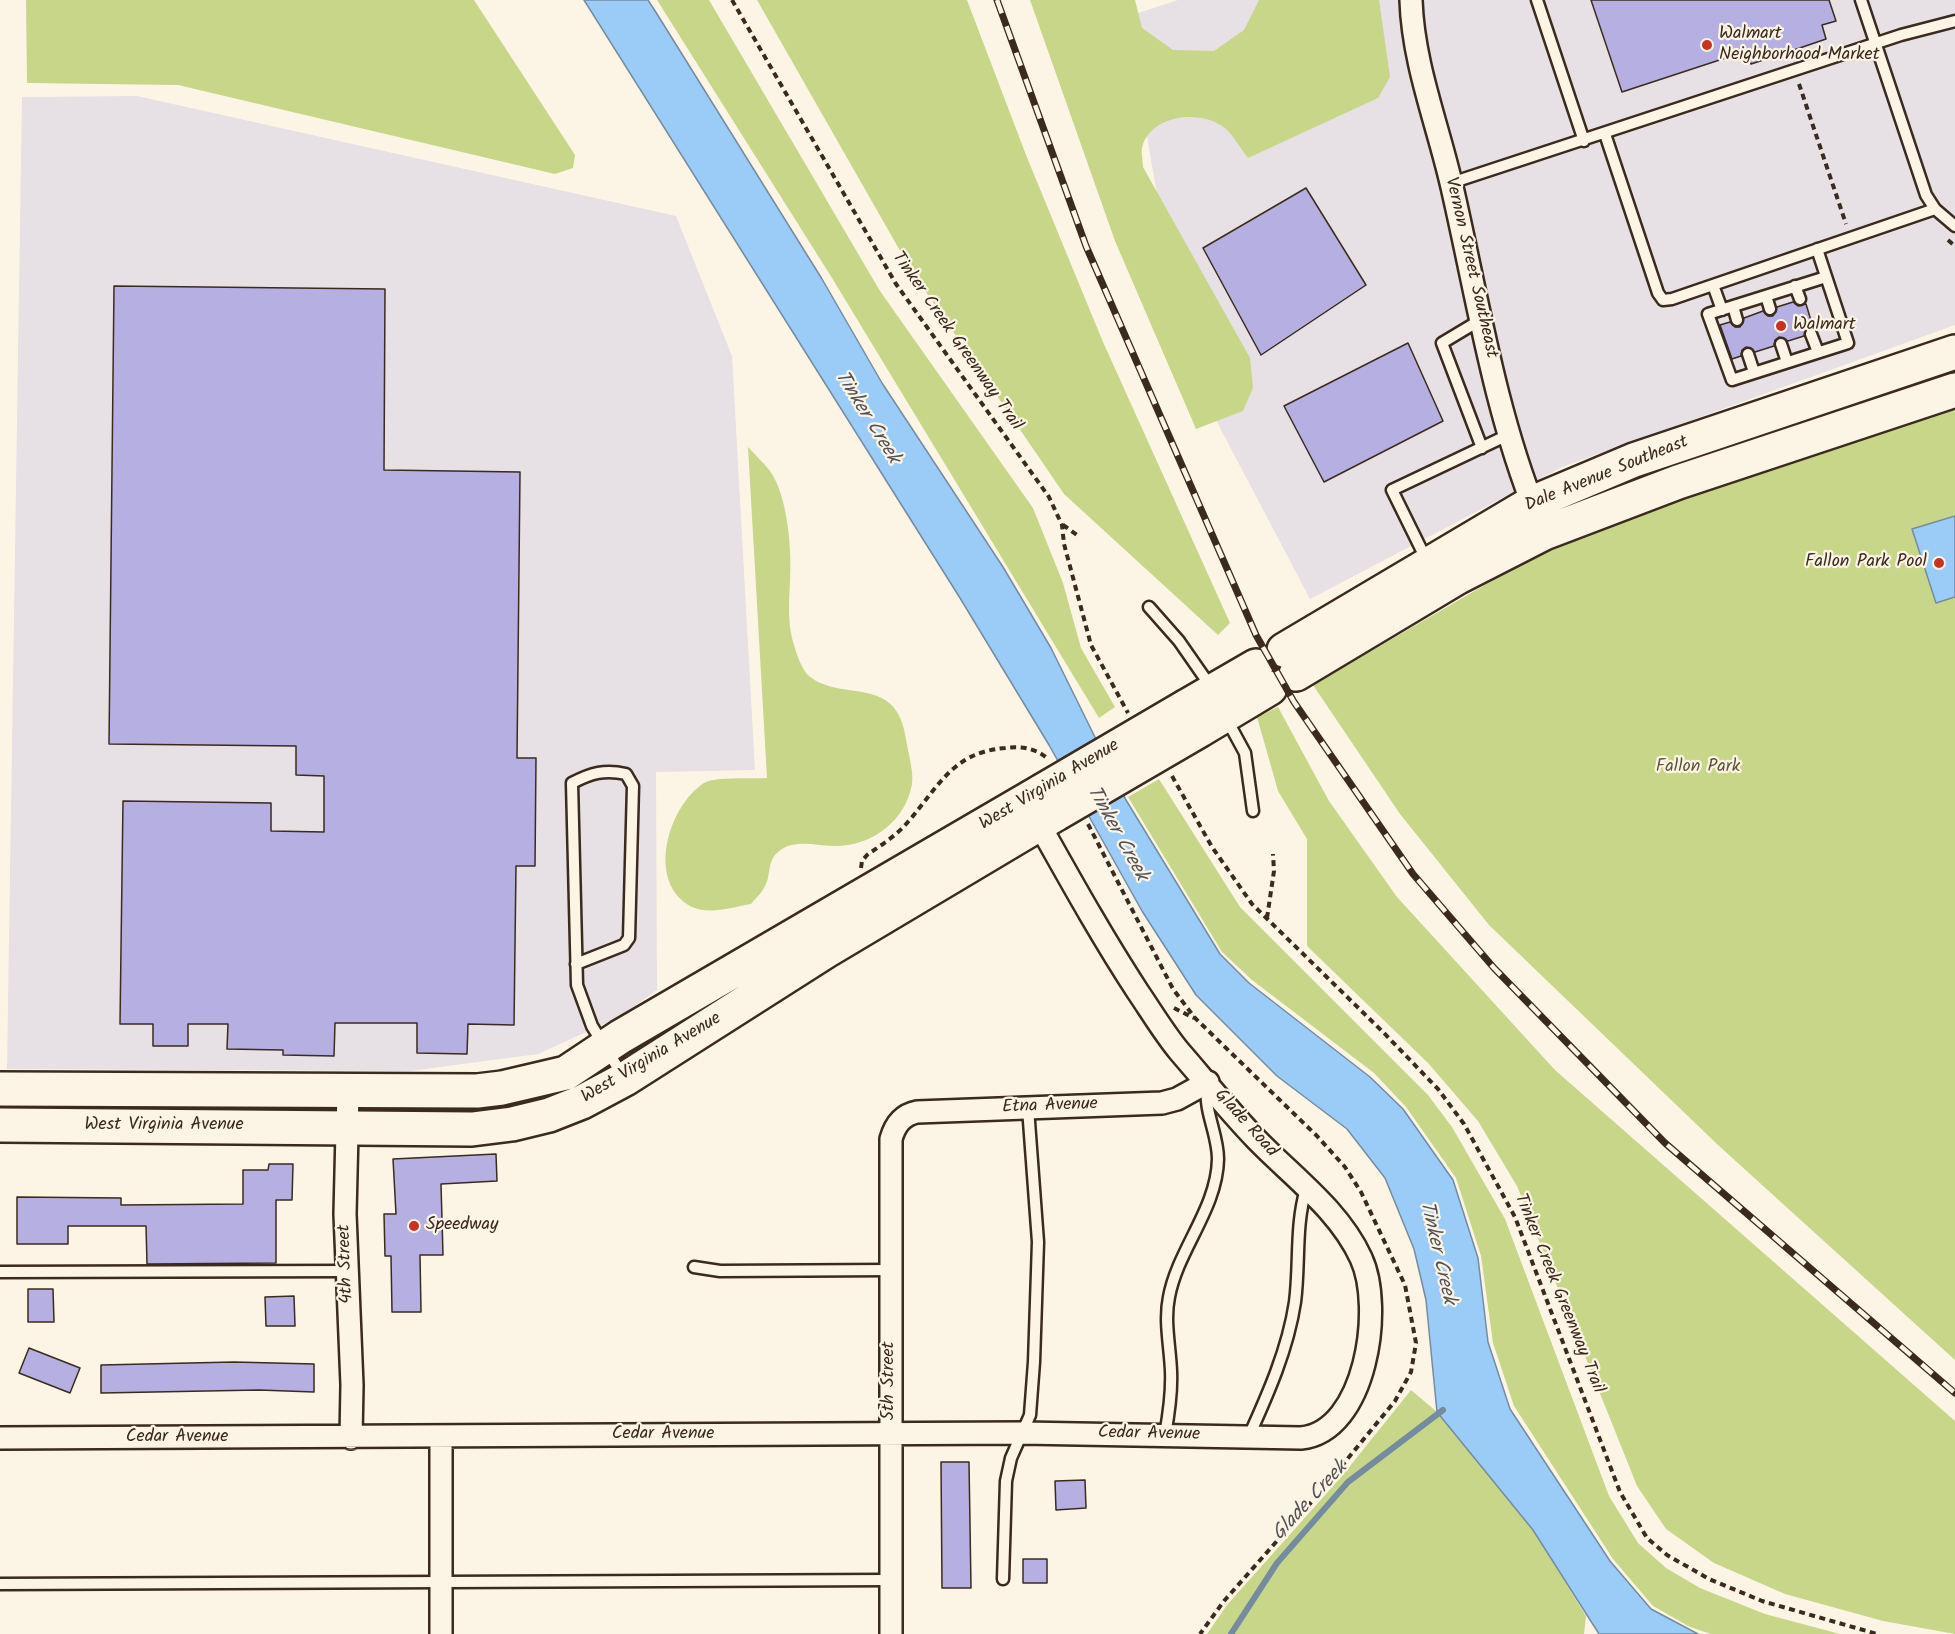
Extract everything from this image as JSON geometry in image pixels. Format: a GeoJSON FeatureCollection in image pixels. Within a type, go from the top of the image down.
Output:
{"type":"FeatureCollection","features":[{"type":"Feature","properties":{"kind":"main road","name":"Dale Avenue Southeast"},"geometry":{"type":"LineString","coordinates":[[1277,669],[1429,563],[1532,503],[1634,460],[1955,352]]}},
{"type":"Feature","properties":{"kind":"main road","name":"Dale Avenue Southeast"},"geometry":{"type":"LineString","coordinates":[[1206,710],[1277,669],[1544,533],[1678,482],[1955,390]]}},
{"type":"Feature","properties":{"kind":"main road","name":"West Virginia Avenue"},"geometry":{"type":"LineString","coordinates":[[0,1125],[472,1129],[512,1124],[549,1115],[582,1102],[625,1079],[1206,710]]}},
{"type":"Feature","properties":{"kind":"main road","name":"West Virginia Avenue"},"geometry":{"type":"LineString","coordinates":[[0,1089],[477,1091],[502,1089],[566,1072],[604,1048],[1046,810]]}},
{"type":"Feature","properties":{"kind":"street","name":"Vernon Street Southeast"},"geometry":{"type":"LineString","coordinates":[[1411,0],[1416,48],[1451,183],[1510,434],[1544,533]]}},
{"type":"Feature","properties":{"kind":"street","name":"Glade Road"},"geometry":{"type":"LineString","coordinates":[[1046,810],[1106,944],[1178,1049],[1255,1138],[1351,1238],[1363,1261],[1370,1288],[1372,1318],[1369,1347],[1349,1400],[1333,1425],[1324,1432]]}},
{"type":"Feature","properties":{"kind":"street","name":"Etna Avenue"},"geometry":{"type":"LineString","coordinates":[[894,1129],[902,1118],[917,1112],[1162,1103],[1177,1099],[1208,1082]]}},
{"type":"Feature","properties":{"kind":"street","name":"4th Street"},"geometry":{"type":"LineString","coordinates":[[348,1091],[345,1214],[352,1385],[351,1438]]}},
{"type":"Feature","properties":{"kind":"street","name":"5th Street"},"geometry":{"type":"LineString","coordinates":[[891,1634],[890,1270],[891,1139],[894,1129]]}},
{"type":"Feature","properties":{"kind":"street","name":"Cedar Avenue"},"geometry":{"type":"LineString","coordinates":[[0,1438],[1023,1433],[1301,1438],[1324,1432]]}},
{"type":"Feature","properties":{"kind":"street"},"geometry":{"type":"LineString","coordinates":[[441,1437],[441,1634]]}},
{"type":"Feature","properties":{"kind":"lane"},"geometry":{"type":"LineString","coordinates":[[1537,0],[1584,141]]}},
{"type":"Feature","properties":{"kind":"lane"},"geometry":{"type":"LineString","coordinates":[[1861,0],[1926,195],[1935,209],[1955,226]]}},
{"type":"Feature","properties":{"kind":"lane"},"geometry":{"type":"LineString","coordinates":[[1451,183],[1901,35],[1955,21]]}},
{"type":"Feature","properties":{"kind":"lane"},"geometry":{"type":"LineString","coordinates":[[1605,134],[1658,293],[1663,300],[1672,299],[1935,209]]}},
{"type":"Feature","properties":{"kind":"lane"},"geometry":{"type":"LineString","coordinates":[[1817,249],[1848,343],[1732,380],[1708,314],[1826,277]]}},
{"type":"Feature","properties":{"kind":"lane"},"geometry":{"type":"LineString","coordinates":[[1713,285],[1737,320]]}},
{"type":"Feature","properties":{"kind":"lane"},"geometry":{"type":"LineString","coordinates":[[1795,286],[1800,299]]}},
{"type":"Feature","properties":{"kind":"lane"},"geometry":{"type":"LineString","coordinates":[[1766,296],[1770,309]]}},
{"type":"Feature","properties":{"kind":"lane"},"geometry":{"type":"LineString","coordinates":[[1482,318],[1442,343],[1482,448]]}},
{"type":"Feature","properties":{"kind":"lane"},"geometry":{"type":"LineString","coordinates":[[1811,334],[1818,352]]}},
{"type":"Feature","properties":{"kind":"lane"},"geometry":{"type":"LineString","coordinates":[[1781,344],[1787,362]]}},
{"type":"Feature","properties":{"kind":"lane"},"geometry":{"type":"LineString","coordinates":[[1748,354],[1755,372]]}},
{"type":"Feature","properties":{"kind":"lane"},"geometry":{"type":"LineString","coordinates":[[1839,428],[1890,399]]}},
{"type":"Feature","properties":{"kind":"lane"},"geometry":{"type":"LineString","coordinates":[[1429,563],[1392,490],[1510,434]]}},
{"type":"Feature","properties":{"kind":"lane"},"geometry":{"type":"LineString","coordinates":[[1149,607],[1179,641],[1206,710],[1245,753],[1253,811]]}},
{"type":"Feature","properties":{"kind":"lane"},"geometry":{"type":"LineString","coordinates":[[576,964],[624,945],[629,938],[633,786],[626,774],[611,771],[590,774],[572,783],[576,964],[580,1001],[604,1048],[625,1079]]}},
{"type":"Feature","properties":{"kind":"lane"},"geometry":{"type":"LineString","coordinates":[[1165,1435],[1171,1383],[1167,1314],[1169,1297],[1175,1276],[1209,1203],[1218,1159],[1207,1106],[1208,1082]]}},
{"type":"Feature","properties":{"kind":"lane"},"geometry":{"type":"LineString","coordinates":[[1003,1579],[1006,1480],[1011,1458],[1030,1414],[1033,1373],[1038,1242],[1028,1108]]}},
{"type":"Feature","properties":{"kind":"lane"},"geometry":{"type":"LineString","coordinates":[[1249,1436],[1266,1399],[1290,1327],[1299,1268],[1300,1211],[1306,1189]]}},
{"type":"Feature","properties":{"kind":"lane"},"geometry":{"type":"LineString","coordinates":[[694,1267],[720,1271],[890,1270]]}},
{"type":"Feature","properties":{"kind":"lane"},"geometry":{"type":"LineString","coordinates":[[0,1272],[348,1271]]}},
{"type":"Feature","properties":{"kind":"lane"},"geometry":{"type":"LineString","coordinates":[[0,1584],[890,1580]]}},
{"type":"Feature","properties":{"kind":"path","name":"Tinker Creek Greenway Trail"},"geometry":{"type":"LineString","coordinates":[[732,0],[896,284],[1049,497],[1062,525],[1064,544],[1091,645],[1126,710]]}},
{"type":"Feature","properties":{"kind":"path"},"geometry":{"type":"LineString","coordinates":[[1794,72],[1847,227],[1853,237]]}},
{"type":"Feature","properties":{"kind":"path"},"geometry":{"type":"LineString","coordinates":[[1941,234],[1955,246]]}},
{"type":"Feature","properties":{"kind":"path"},"geometry":{"type":"LineString","coordinates":[[1062,525],[1080,537]]}},
{"type":"Feature","properties":{"kind":"path","name":"Tinker Creek Greenway Trail"},"geometry":{"type":"LineString","coordinates":[[1169,771],[1212,847],[1252,904],[1415,1065],[1438,1089],[1464,1124],[1515,1217],[1620,1492],[1647,1538],[1667,1555],[1709,1579],[1773,1604],[1877,1634]]}},
{"type":"Feature","properties":{"kind":"path"},"geometry":{"type":"LineString","coordinates":[[1267,918],[1273,887],[1273,854]]}},
{"type":"Feature","properties":{"kind":"shaded area"},"geometry":{"type":"Polygon","coordinates":[[[1178,0],[1955,0],[1955,325],[1562,467],[1310,599],[1187,365],[1126,17],[1178,0]]]}},
{"type":"Feature","properties":{"kind":"shaded area"},"geometry":{"type":"Polygon","coordinates":[[[137,96],[676,216],[732,356],[755,770],[656,772],[657,990],[619,1017],[538,1054],[410,1071],[7,1069],[22,97],[137,96]]]}},
{"type":"Feature","properties":{"kind":"green space"},"geometry":{"type":"Polygon","coordinates":[[[26,0],[474,0],[575,155],[573,168],[555,174],[178,85],[27,83],[26,0]]]}},
{"type":"Feature","properties":{"kind":"green space"},"geometry":{"type":"Polygon","coordinates":[[[657,0],[709,0],[880,291],[1033,508],[1063,583],[1081,648],[1115,707],[1099,718],[832,278],[657,0]]]}},
{"type":"Feature","properties":{"kind":"green space"},"geometry":{"type":"Polygon","coordinates":[[[757,0],[967,0],[1026,155],[1103,342],[1230,623],[1218,635],[1064,494],[911,270],[757,0]]]}},
{"type":"Feature","properties":{"kind":"green space"},"geometry":{"type":"Polygon","coordinates":[[[1030,0],[1135,0],[1142,28],[1173,50],[1214,51],[1244,30],[1259,0],[1379,0],[1390,77],[1378,98],[1248,158],[1225,128],[1203,118],[1177,118],[1165,122],[1147,137],[1142,148],[1143,167],[1250,358],[1253,388],[1243,411],[1196,429],[1115,241],[1030,0]]]}},
{"type":"Feature","properties":{"kind":"green space","name":"Fallon Park"},"geometry":{"type":"Polygon","coordinates":[[[1955,409],[1955,1360],[1718,1145],[1489,925],[1400,814],[1313,685],[1526,561],[1635,516],[1955,409]]]}},
{"type":"Feature","properties":{"kind":"green space"},"geometry":{"type":"Polygon","coordinates":[[[748,447],[770,471],[785,509],[790,555],[790,623],[792,640],[800,663],[809,676],[822,684],[867,693],[880,697],[892,705],[901,718],[912,768],[912,784],[903,809],[886,828],[875,835],[851,845],[798,844],[783,848],[774,857],[765,886],[751,904],[722,910],[706,910],[692,907],[678,896],[669,881],[666,863],[667,845],[672,826],[680,809],[691,794],[704,783],[725,779],[767,778],[748,447]]]}},
{"type":"Feature","properties":{"kind":"green space"},"geometry":{"type":"Polygon","coordinates":[[[1278,707],[1329,801],[1397,897],[1555,1070],[1955,1421],[1955,1634],[1883,1621],[1785,1594],[1714,1563],[1666,1529],[1637,1486],[1517,1186],[1478,1121],[1428,1063],[1307,946],[1307,839],[1278,791],[1257,717],[1278,707]]]}},
{"type":"Feature","properties":{"kind":"green space"},"geometry":{"type":"Polygon","coordinates":[[[1159,779],[1240,907],[1428,1095],[1452,1127],[1505,1219],[1609,1496],[1638,1543],[1666,1568],[1700,1588],[1765,1614],[1840,1634],[1711,1634],[1690,1627],[1653,1606],[1613,1559],[1514,1406],[1493,1343],[1481,1256],[1456,1178],[1406,1107],[1374,1073],[1252,980],[1222,952],[1128,797],[1159,779]]]}},
{"type":"Feature","properties":{"kind":"green space"},"geometry":{"type":"Polygon","coordinates":[[[1411,1390],[1437,1412],[1533,1530],[1586,1616],[1584,1634],[1207,1634],[1227,1605],[1342,1476],[1411,1390]]]}},
{"type":"Feature","properties":{"kind":"water","name":"Tinker Creek"},"geometry":{"type":"Polygon","coordinates":[[[584,0],[648,0],[822,279],[882,383],[1003,567],[1051,648],[1126,800],[1220,954],[1249,983],[1370,1077],[1403,1109],[1453,1180],[1478,1258],[1488,1342],[1510,1409],[1610,1561],[1651,1609],[1698,1634],[1599,1634],[1533,1530],[1437,1412],[1426,1300],[1414,1249],[1385,1178],[1347,1129],[1277,1076],[1196,995],[1142,911],[1049,745],[960,598],[584,0]]]}},
{"type":"Feature","properties":{"kind":"water","name":"Fallon Park Pool"},"geometry":{"type":"Polygon","coordinates":[[[1955,516],[1955,597],[1936,603],[1912,529],[1955,516]]]}},
{"type":"Feature","properties":{"kind":"building","name":"Walmart Neighborhood Market"},"geometry":{"type":"Polygon","coordinates":[[[1591,0],[1829,0],[1836,21],[1822,25],[1826,39],[1788,52],[1751,64],[1747,51],[1622,92],[1591,0]]]}},
{"type":"Feature","properties":{"kind":"building"},"geometry":{"type":"Polygon","coordinates":[[[1306,188],[1366,285],[1261,355],[1203,248],[1306,188]]]}},
{"type":"Feature","properties":{"kind":"building"},"geometry":{"type":"Polygon","coordinates":[[[114,286],[385,289],[384,470],[520,472],[517,758],[536,758],[535,866],[516,866],[514,1025],[468,1024],[467,1054],[417,1053],[417,1023],[335,1023],[334,1056],[283,1055],[283,1050],[227,1049],[228,1024],[188,1024],[188,1046],[153,1046],[153,1024],[120,1024],[123,801],[271,803],[271,831],[324,832],[324,776],[296,775],[296,746],[109,744],[114,286]]]}},
{"type":"Feature","properties":{"kind":"building"},"geometry":{"type":"Polygon","coordinates":[[[1793,302],[1798,306],[1806,304],[1813,327],[1806,329],[1804,336],[1788,341],[1779,337],[1775,340],[1774,346],[1755,352],[1746,347],[1742,350],[1741,356],[1732,359],[1720,325],[1730,322],[1735,327],[1740,327],[1744,318],[1763,311],[1768,316],[1773,316],[1777,307],[1793,302]]]}},
{"type":"Feature","properties":{"kind":"building"},"geometry":{"type":"Polygon","coordinates":[[[1408,343],[1443,421],[1324,482],[1284,406],[1408,343]]]}},
{"type":"Feature","properties":{"kind":"building"},"geometry":{"type":"Polygon","coordinates":[[[496,1154],[497,1181],[441,1184],[443,1255],[420,1255],[421,1312],[392,1312],[391,1256],[385,1256],[384,1214],[396,1214],[393,1159],[496,1154]]]}},
{"type":"Feature","properties":{"kind":"building"},"geometry":{"type":"Polygon","coordinates":[[[269,1164],[293,1164],[292,1200],[276,1200],[276,1263],[147,1264],[146,1226],[68,1226],[68,1244],[17,1244],[17,1197],[121,1198],[121,1205],[243,1204],[243,1170],[268,1170],[269,1164]]]}},
{"type":"Feature","properties":{"kind":"building"},"geometry":{"type":"Polygon","coordinates":[[[28,1289],[53,1289],[54,1322],[28,1322],[28,1289]]]}},
{"type":"Feature","properties":{"kind":"building"},"geometry":{"type":"Polygon","coordinates":[[[294,1296],[295,1326],[266,1326],[265,1297],[294,1296]]]}},
{"type":"Feature","properties":{"kind":"building"},"geometry":{"type":"Polygon","coordinates":[[[29,1348],[80,1368],[70,1393],[19,1373],[29,1348]]]}},
{"type":"Feature","properties":{"kind":"building"},"geometry":{"type":"Polygon","coordinates":[[[234,1362],[314,1364],[314,1392],[259,1390],[101,1393],[101,1365],[234,1362]]]}},
{"type":"Feature","properties":{"kind":"building"},"geometry":{"type":"Polygon","coordinates":[[[941,1462],[969,1462],[971,1588],[942,1588],[941,1462]]]}},
{"type":"Feature","properties":{"kind":"building"},"geometry":{"type":"Polygon","coordinates":[[[1085,1480],[1086,1508],[1056,1510],[1055,1481],[1085,1480]]]}},
{"type":"Feature","properties":{"kind":"building"},"geometry":{"type":"Polygon","coordinates":[[[1023,1559],[1047,1559],[1047,1583],[1023,1583],[1023,1559]]]}},
{"type":"Feature","properties":{"kind":"waterway","name":"Glade Creek"},"geometry":{"type":"LineString","coordinates":[[1231,1634],[1277,1563],[1348,1482],[1443,1410]]}},
{"type":"Feature","properties":{"kind":"railway"},"geometry":{"type":"LineString","coordinates":[[997,0],[1086,246],[1256,635],[1294,702],[1413,874],[1494,968],[1665,1143],[1955,1393]]}},
{"type":"Feature","properties":{"kind":"place","name":"Walmart Neighborhood Market"},"geometry":{"type":"Point","coordinates":[1707,45]}},
{"type":"Feature","properties":{"kind":"place","name":"Walmart"},"geometry":{"type":"Point","coordinates":[1781,326]}},
{"type":"Feature","properties":{"kind":"place","name":"Fallon Park Pool"},"geometry":{"type":"Point","coordinates":[1939,563]}},
{"type":"Feature","properties":{"kind":"place","name":"Speedway"},"geometry":{"type":"Point","coordinates":[414,1226]}}]}
